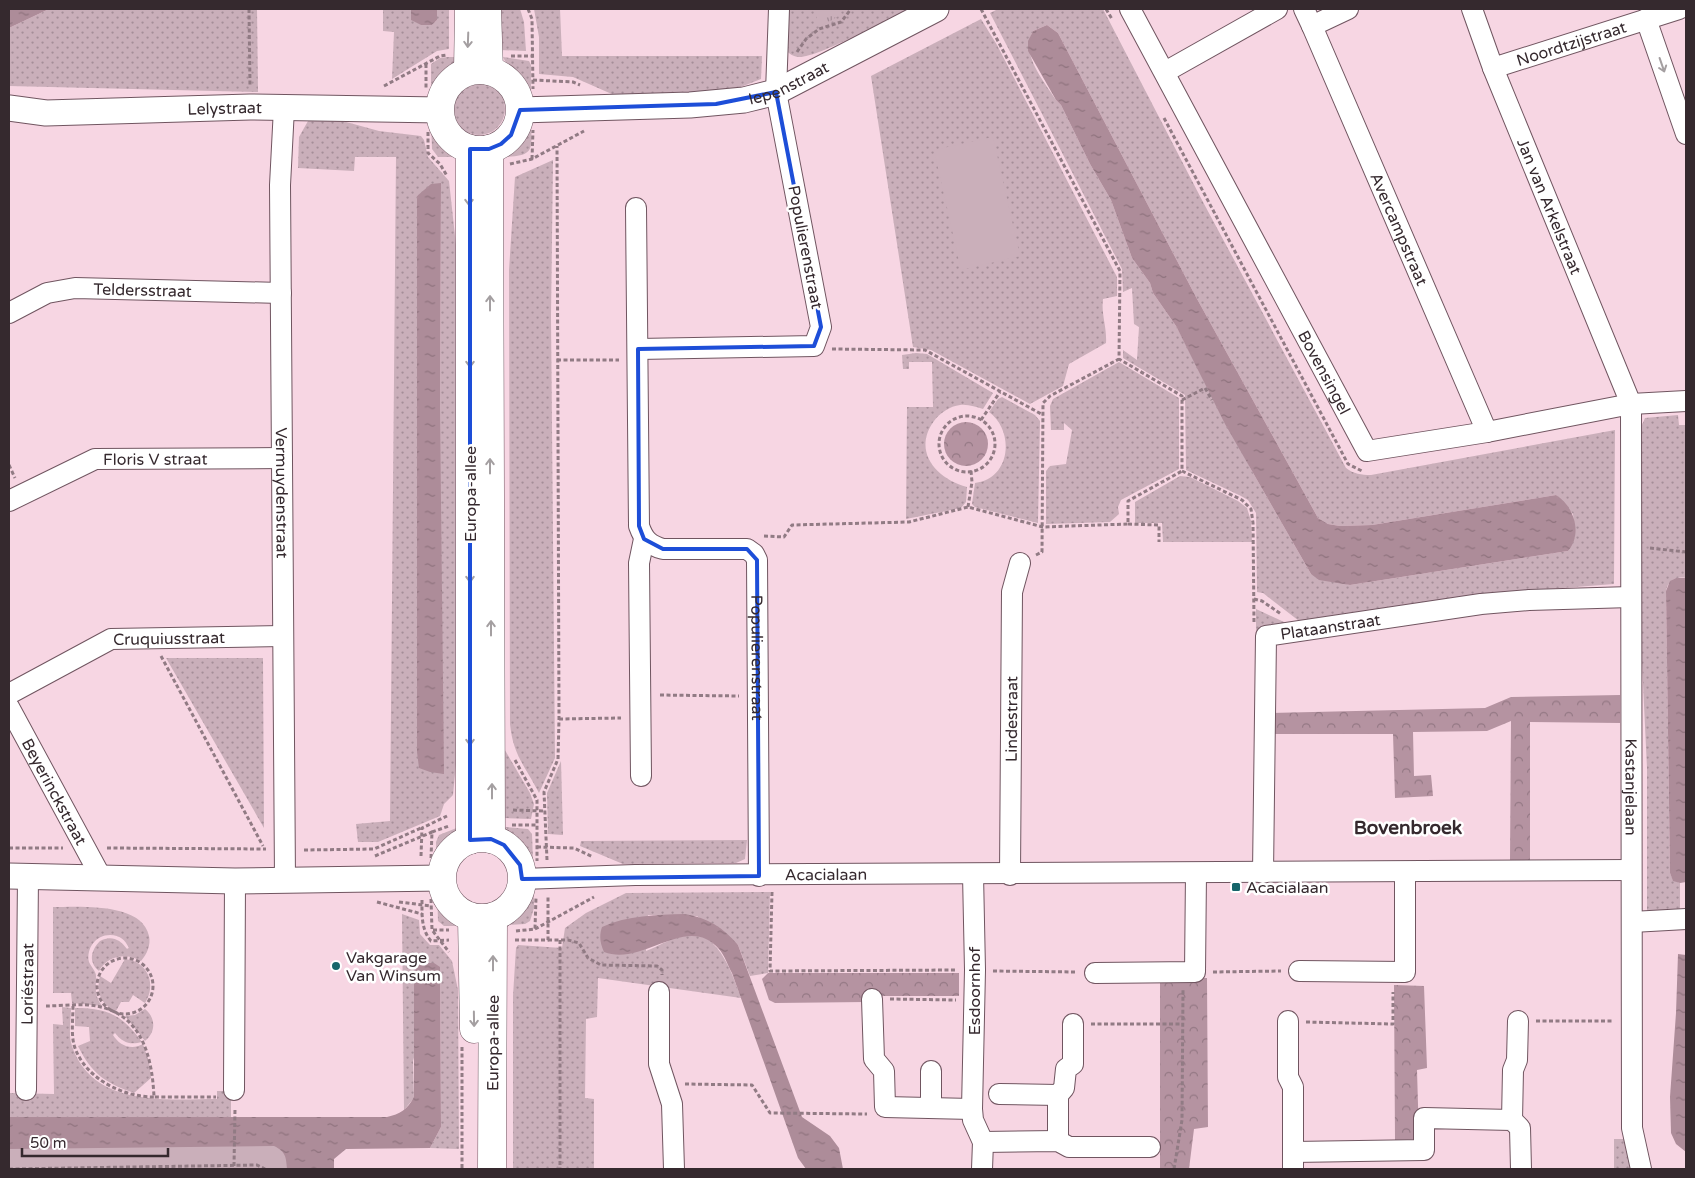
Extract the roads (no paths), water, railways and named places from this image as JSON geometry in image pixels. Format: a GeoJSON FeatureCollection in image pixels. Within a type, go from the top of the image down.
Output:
{"type":"FeatureCollection","features":[{"type":"Feature","properties":{"kind":"main road"},"geometry":{"type":"LineString","coordinates":[[469,9],[470,66]]}},
{"type":"Feature","properties":{"kind":"main road"},"geometry":{"type":"LineString","coordinates":[[470,66],[501,76],[511,85],[518,97],[520,110],[518,123],[511,135],[489,154],[458,144],[449,136],[442,125],[434,120],[446,87],[470,66],[488,9]]}},
{"type":"Feature","properties":{"kind":"main road","name":"Europa-allee"},"geometry":{"type":"LineString","coordinates":[[481,839],[489,154]]}},
{"type":"Feature","properties":{"kind":"main road"},"geometry":{"type":"LineString","coordinates":[[481,839],[504,844],[514,854],[520,866],[522,879],[520,891],[514,903],[505,912],[482,918],[456,910],[445,896],[442,878],[445,862],[455,848],[481,839]]}},
{"type":"Feature","properties":{"kind":"main road","name":"Europa-allee"},"geometry":{"type":"LineString","coordinates":[[477,1169],[482,918]]}},
{"type":"Feature","properties":{"kind":"main road","name":"Europa-allee"},"geometry":{"type":"LineString","coordinates":[[482,918],[492,1169]]}},
{"type":"Feature","properties":{"kind":"street","name":"Populierenstraat"},"geometry":{"type":"LineString","coordinates":[[638,355],[814,346],[816,342],[821,327],[776,92],[779,9]]}},
{"type":"Feature","properties":{"kind":"street","name":"Iepenstraat"},"geometry":{"type":"LineString","coordinates":[[520,110],[716,104],[744,100],[776,92],[936,9]]}},
{"type":"Feature","properties":{"kind":"street","name":"Bovensingel"},"geometry":{"type":"LineString","coordinates":[[1130,9],[1166,72],[1367,451],[1487,432],[1631,404],[1686,401]]}},
{"type":"Feature","properties":{"kind":"street"},"geometry":{"type":"LineString","coordinates":[[1166,72],[1277,9]]}},
{"type":"Feature","properties":{"kind":"street"},"geometry":{"type":"LineString","coordinates":[[1308,17],[1348,9]]}},
{"type":"Feature","properties":{"kind":"street","name":"Jan van Arkelstraat"},"geometry":{"type":"LineString","coordinates":[[1472,9],[1493,68],[1631,404]]}},
{"type":"Feature","properties":{"kind":"street","name":"Noordtzijstraat"},"geometry":{"type":"LineString","coordinates":[[1493,68],[1680,9]]}},
{"type":"Feature","properties":{"kind":"street","name":"Avercampstraat"},"geometry":{"type":"LineString","coordinates":[[1308,17],[1487,432]]}},
{"type":"Feature","properties":{"kind":"street"},"geometry":{"type":"LineString","coordinates":[[1646,19],[1686,134]]}},
{"type":"Feature","properties":{"kind":"street","name":"Lelystraat"},"geometry":{"type":"LineString","coordinates":[[9,108],[46,113],[250,107],[434,120]]}},
{"type":"Feature","properties":{"kind":"street","name":"Vermuydenstraat"},"geometry":{"type":"LineString","coordinates":[[284,108],[280,184],[285,879]]}},
{"type":"Feature","properties":{"kind":"street"},"geometry":{"type":"LineString","coordinates":[[636,208],[639,526],[644,538],[639,563],[641,776]]}},
{"type":"Feature","properties":{"kind":"street","name":"Teldersstraat"},"geometry":{"type":"LineString","coordinates":[[9,313],[47,292],[75,288],[281,293]]}},
{"type":"Feature","properties":{"kind":"street","name":"Kastanjelaan"},"geometry":{"type":"LineString","coordinates":[[1631,404],[1632,1128],[1642,1169]]}},
{"type":"Feature","properties":{"kind":"street","name":"Floris V straat"},"geometry":{"type":"LineString","coordinates":[[9,502],[95,460],[282,458]]}},
{"type":"Feature","properties":{"kind":"street","name":"Populierenstraat"},"geometry":{"type":"LineString","coordinates":[[644,538],[653,546],[663,549],[747,549],[754,554],[758,566],[758,696],[766,876]]}},
{"type":"Feature","properties":{"kind":"street","name":"Lindestraat"},"geometry":{"type":"LineString","coordinates":[[1010,875],[1012,592],[1020,563]]}},
{"type":"Feature","properties":{"kind":"street","name":"Plataanstraat"},"geometry":{"type":"LineString","coordinates":[[1263,873],[1266,636],[1481,604],[1529,600],[1630,597]]}},
{"type":"Feature","properties":{"kind":"street","name":"Cruquiusstraat"},"geometry":{"type":"LineString","coordinates":[[9,694],[111,639],[282,636]]}},
{"type":"Feature","properties":{"kind":"street","name":"Beyerinckstraat"},"geometry":{"type":"LineString","coordinates":[[9,707],[101,877]]}},
{"type":"Feature","properties":{"kind":"street","name":"Acacialaan"},"geometry":{"type":"LineString","coordinates":[[522,879],[634,875],[1010,875],[1631,870]]}},
{"type":"Feature","properties":{"kind":"street"},"geometry":{"type":"LineString","coordinates":[[1300,971],[1405,972],[1405,872]]}},
{"type":"Feature","properties":{"kind":"street"},"geometry":{"type":"LineString","coordinates":[[1095,972],[1189,972],[1196,873]]}},
{"type":"Feature","properties":{"kind":"street","name":"Esdoornhof"},"geometry":{"type":"LineString","coordinates":[[973,874],[975,1001],[972,1109],[973,1120],[983,1142],[982,1169]]}},
{"type":"Feature","properties":{"kind":"street","name":"Loriéstraat"},"geometry":{"type":"LineString","coordinates":[[26,1090],[27,1006],[18,876],[235,880],[442,878]]}},
{"type":"Feature","properties":{"kind":"street"},"geometry":{"type":"LineString","coordinates":[[234,1090],[235,880]]}},
{"type":"Feature","properties":{"kind":"street"},"geometry":{"type":"LineString","coordinates":[[1632,922],[1686,919]]}},
{"type":"Feature","properties":{"kind":"street"},"geometry":{"type":"LineString","coordinates":[[659,992],[659,1064],[672,1104],[674,1169]]}},
{"type":"Feature","properties":{"kind":"street"},"geometry":{"type":"LineString","coordinates":[[872,999],[874,1058],[884,1071],[885,1107],[972,1109]]}},
{"type":"Feature","properties":{"kind":"street"},"geometry":{"type":"LineString","coordinates":[[1288,1021],[1288,1077],[1293,1087],[1293,1161],[1341,1161],[1424,1150],[1424,1118],[1512,1120],[1520,1128],[1521,1169]]}},
{"type":"Feature","properties":{"kind":"street"},"geometry":{"type":"LineString","coordinates":[[1512,1120],[1513,1070],[1517,1060],[1518,1021]]}},
{"type":"Feature","properties":{"kind":"street"},"geometry":{"type":"LineString","coordinates":[[1058,1141],[1058,1095],[1064,1088],[1066,1069],[1073,1064],[1073,1024]]}},
{"type":"Feature","properties":{"kind":"street"},"geometry":{"type":"LineString","coordinates":[[931,1071],[931,1108]]}},
{"type":"Feature","properties":{"kind":"street"},"geometry":{"type":"LineString","coordinates":[[999,1094],[1058,1095]]}},
{"type":"Feature","properties":{"kind":"street"},"geometry":{"type":"LineString","coordinates":[[983,1142],[1058,1141],[1069,1147],[1150,1147]]}},
{"type":"Feature","properties":{"kind":"water"},"geometry":{"type":"Polygon","coordinates":[[[9,9],[49,9],[9,28],[9,9]]]}},
{"type":"Feature","properties":{"kind":"water"},"geometry":{"type":"Polygon","coordinates":[[[411,9],[437,9],[437,20],[432,25],[421,25],[411,20],[411,9]]]}},
{"type":"Feature","properties":{"kind":"water"},"geometry":{"type":"Polygon","coordinates":[[[1047,25],[1058,33],[1196,297],[1318,518],[1328,524],[1340,526],[1372,525],[1556,495],[1568,506],[1576,529],[1573,544],[1568,551],[1350,585],[1319,580],[1311,574],[1225,424],[1176,326],[1153,293],[1150,283],[1132,258],[1111,200],[1090,164],[1061,105],[1056,100],[1028,51],[1028,41],[1033,31],[1047,25]]]}},
{"type":"Feature","properties":{"kind":"water"},"geometry":{"type":"Polygon","coordinates":[[[441,183],[440,409],[444,774],[419,768],[417,752],[417,196],[431,184],[441,183]]]}},
{"type":"Feature","properties":{"kind":"water"},"geometry":{"type":"Polygon","coordinates":[[[1676,578],[1686,578],[1686,882],[1680,883],[1673,881],[1670,873],[1666,591],[1670,581],[1676,578]]]}},
{"type":"Feature","properties":{"kind":"water"},"geometry":{"type":"Polygon","coordinates":[[[692,915],[714,924],[727,933],[738,945],[802,1117],[830,1136],[839,1148],[843,1169],[806,1169],[798,1158],[732,973],[719,949],[707,939],[693,936],[679,938],[634,953],[619,955],[604,952],[600,939],[602,927],[632,918],[692,915]]]}},
{"type":"Feature","properties":{"kind":"water"},"geometry":{"type":"Polygon","coordinates":[[[1678,954],[1686,955],[1686,1152],[1676,1144],[1671,1133],[1670,1097],[1678,954]]]}},
{"type":"Feature","properties":{"kind":"water"},"geometry":{"type":"Polygon","coordinates":[[[421,963],[434,963],[440,967],[441,1127],[430,1148],[346,1149],[334,1159],[334,1169],[287,1169],[285,1155],[274,1146],[9,1149],[9,1117],[387,1117],[399,1113],[409,1105],[414,1097],[414,982],[416,967],[421,963]]]}},
{"type":"Feature","properties":{"kind":"place","name":"Acacialaan"},"geometry":{"type":"Point","coordinates":[1236,887]}},
{"type":"Feature","properties":{"kind":"place","name":"Vakgarage Van Winsum"},"geometry":{"type":"Point","coordinates":[336,966]}},
{"type":"Feature","properties":{"kind":"district","name":"Bovenbroek"},"geometry":{"type":"Point","coordinates":[1408,827]}}]}
